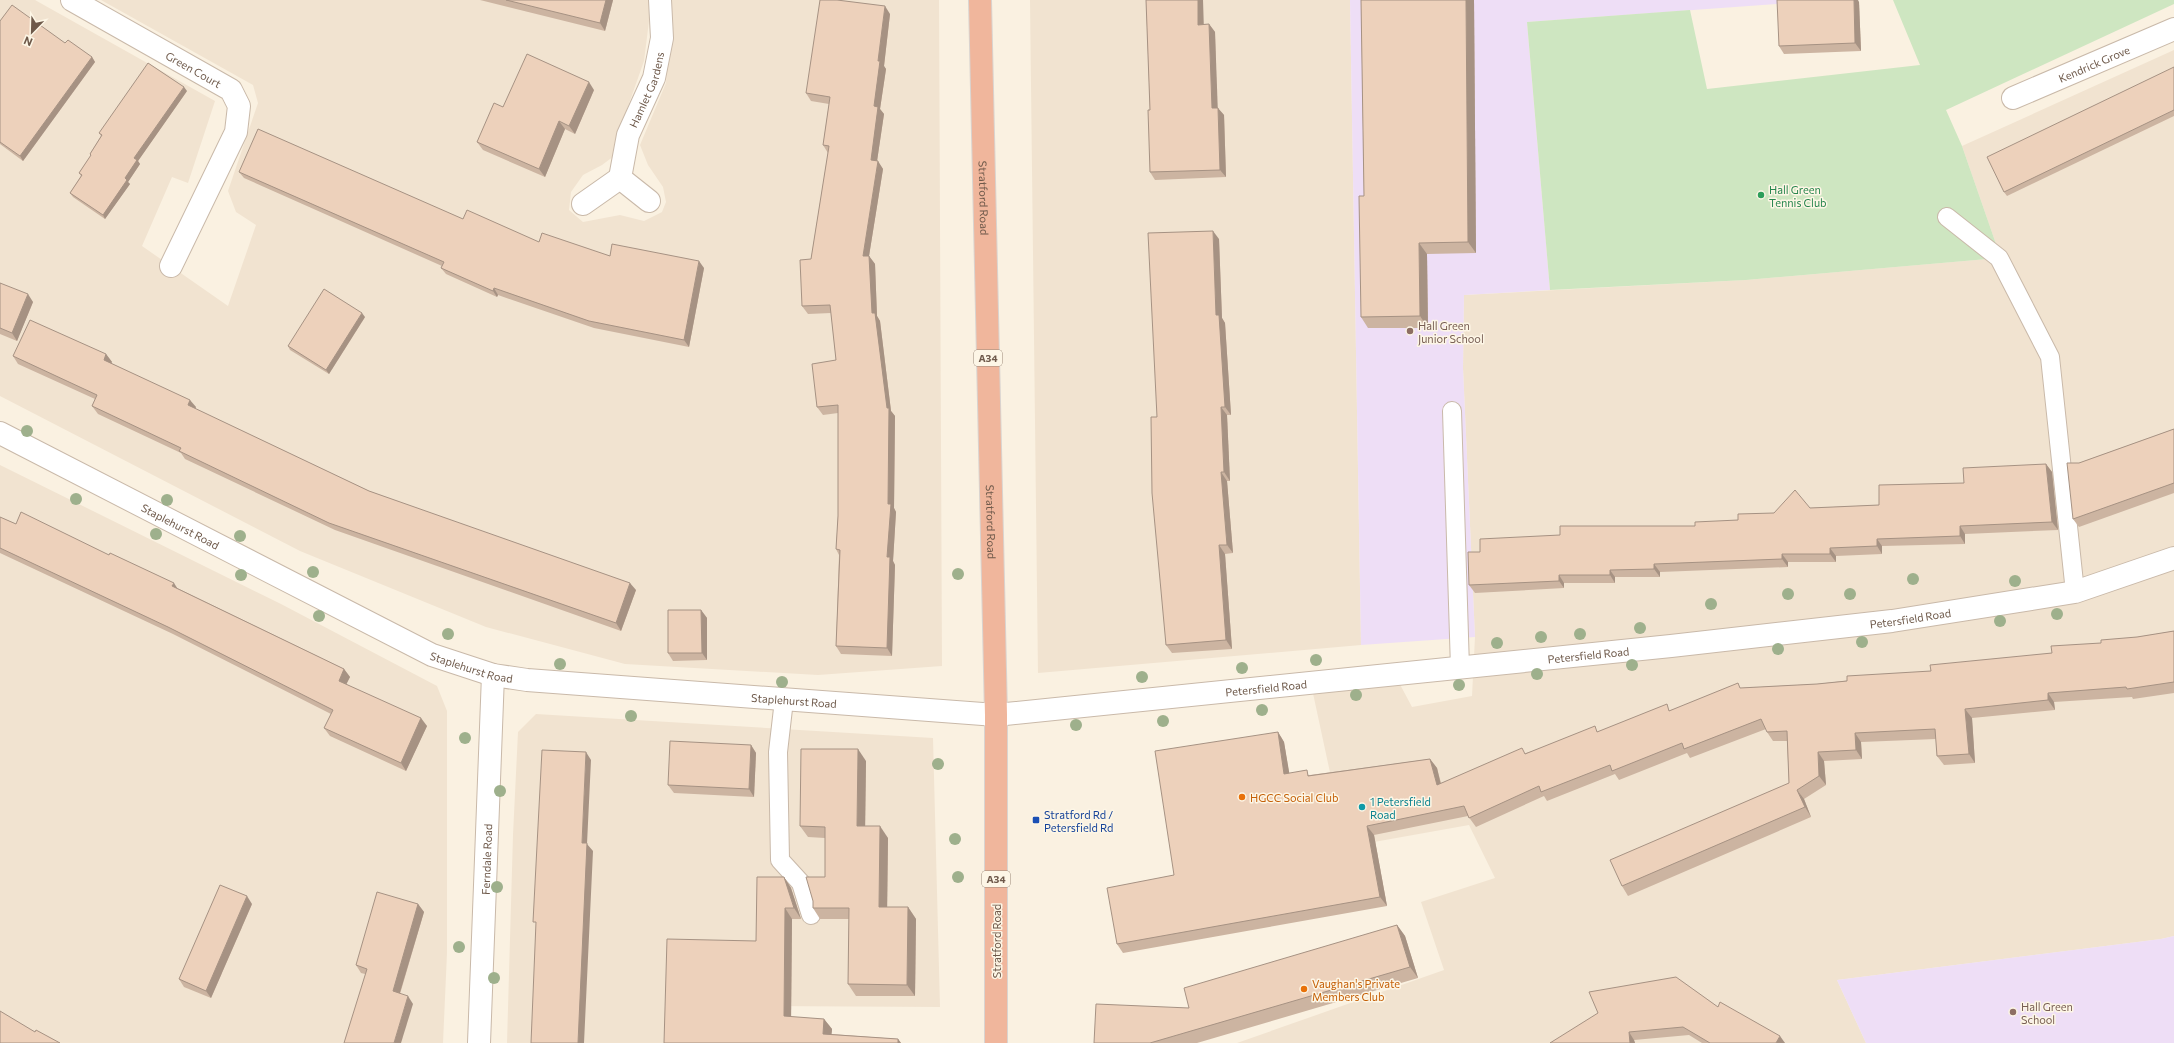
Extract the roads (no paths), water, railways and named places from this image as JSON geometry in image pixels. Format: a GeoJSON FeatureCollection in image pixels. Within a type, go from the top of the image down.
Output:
{"type":"FeatureCollection","features":[{"type":"Feature","properties":{"kind":"highway","name":"Stratford Road"},"geometry":{"type":"LineString","coordinates":[[980,0],[996,715],[996,1043]]}},
{"type":"Feature","properties":{"kind":"street","name":"Green Court"},"geometry":{"type":"LineString","coordinates":[[72,0],[231,90],[239,106],[236,132],[171,266]]}},
{"type":"Feature","properties":{"kind":"street","name":"Hamlet Gardens"},"geometry":{"type":"LineString","coordinates":[[620,178],[628,135],[654,78],[662,38],[660,0]]}},
{"type":"Feature","properties":{"kind":"street","name":"Kendrick Grove"},"geometry":{"type":"LineString","coordinates":[[2013,98],[2174,29]]}},
{"type":"Feature","properties":{"kind":"street"},"geometry":{"type":"LineString","coordinates":[[583,204],[620,178],[649,201]]}},
{"type":"Feature","properties":{"kind":"street","name":"Staplehurst Road"},"geometry":{"type":"LineString","coordinates":[[0,433],[432,655],[493,674],[527,680],[996,715]]}},
{"type":"Feature","properties":{"kind":"street","name":"Petersfield Road"},"geometry":{"type":"LineString","coordinates":[[996,715],[1460,668],[1892,621],[2075,592],[2174,558]]}},
{"type":"Feature","properties":{"kind":"street","name":"Ferndale Road"},"geometry":{"type":"LineString","coordinates":[[479,1043],[493,674]]}},
{"type":"Feature","properties":{"kind":"lane"},"geometry":{"type":"LineString","coordinates":[[1947,217],[1999,258],[2050,357],[2075,592]]}},
{"type":"Feature","properties":{"kind":"lane"},"geometry":{"type":"LineString","coordinates":[[1452,411],[1460,668]]}},
{"type":"Feature","properties":{"kind":"lane"},"geometry":{"type":"LineString","coordinates":[[784,700],[778,752],[780,860],[801,883],[811,915]]}},
{"type":"Feature","properties":{"kind":"place","name":"Hall Green Tennis Club"},"geometry":{"type":"Point","coordinates":[1761,195]}},
{"type":"Feature","properties":{"kind":"place","name":"Hall Green Junior School"},"geometry":{"type":"Point","coordinates":[1410,331]}},
{"type":"Feature","properties":{"kind":"place","name":"HGCC Social Club"},"geometry":{"type":"Point","coordinates":[1242,797]}},
{"type":"Feature","properties":{"kind":"place","name":"1 Petersfield Road"},"geometry":{"type":"Point","coordinates":[1362,807]}},
{"type":"Feature","properties":{"kind":"place","name":"Stratford Rd / Petersfield Rd"},"geometry":{"type":"Point","coordinates":[1036,820]}},
{"type":"Feature","properties":{"kind":"place","name":"Vaughan's Private Members Club"},"geometry":{"type":"Point","coordinates":[1304,989]}},
{"type":"Feature","properties":{"kind":"place","name":"Hall Green School"},"geometry":{"type":"Point","coordinates":[2013,1012]}}]}
